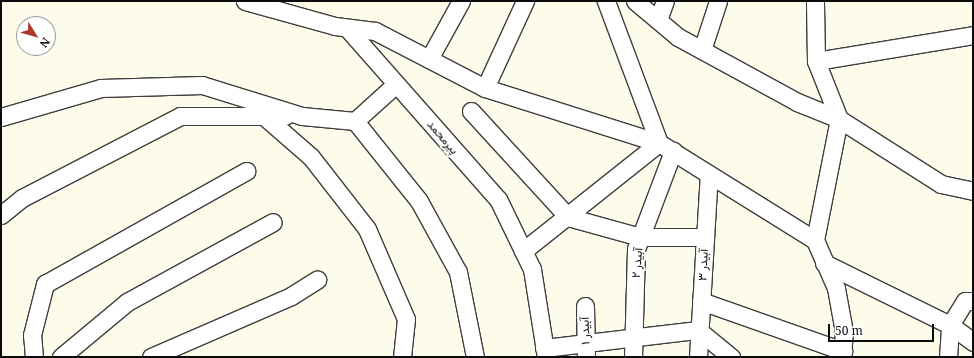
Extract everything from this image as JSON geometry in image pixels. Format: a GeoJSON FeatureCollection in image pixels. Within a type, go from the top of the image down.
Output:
{"type":"FeatureCollection","features":[{"type":"Feature","properties":{"kind":"street"},"geometry":{"type":"LineString","coordinates":[[245,1],[347,28],[375,31],[485,88],[666,147],[815,240]]}},
{"type":"Feature","properties":{"kind":"street"},"geometry":{"type":"LineString","coordinates":[[429,59],[461,1]]}},
{"type":"Feature","properties":{"kind":"street"},"geometry":{"type":"LineString","coordinates":[[485,88],[525,1]]}},
{"type":"Feature","properties":{"kind":"street"},"geometry":{"type":"LineString","coordinates":[[606,1],[666,147]]}},
{"type":"Feature","properties":{"kind":"street"},"geometry":{"type":"LineString","coordinates":[[635,1],[658,20],[702,50],[797,102],[839,118],[941,184],[973,191]]}},
{"type":"Feature","properties":{"kind":"street"},"geometry":{"type":"LineString","coordinates":[[658,20],[664,1]]}},
{"type":"Feature","properties":{"kind":"street"},"geometry":{"type":"LineString","coordinates":[[702,50],[718,1]]}},
{"type":"Feature","properties":{"kind":"street"},"geometry":{"type":"LineString","coordinates":[[701,301],[843,354],[844,332],[836,288],[815,240],[839,118],[816,61],[815,1]]}},
{"type":"Feature","properties":{"kind":"street","name":"پیرمحمد"},"geometry":{"type":"LineString","coordinates":[[347,28],[498,199],[532,269],[545,352]]}},
{"type":"Feature","properties":{"kind":"street"},"geometry":{"type":"LineString","coordinates":[[816,61],[973,35]]}},
{"type":"Feature","properties":{"kind":"street"},"geometry":{"type":"LineString","coordinates":[[355,121],[396,84]]}},
{"type":"Feature","properties":{"kind":"street"},"geometry":{"type":"LineString","coordinates":[[1,117],[101,88],[202,86],[302,116]]}},
{"type":"Feature","properties":{"kind":"street"},"geometry":{"type":"LineString","coordinates":[[471,112],[568,217],[640,237],[705,237]]}},
{"type":"Feature","properties":{"kind":"street"},"geometry":{"type":"LineString","coordinates":[[1,215],[22,198],[180,116],[302,116],[355,121],[419,201],[458,272],[475,357]]}},
{"type":"Feature","properties":{"kind":"street"},"geometry":{"type":"LineString","coordinates":[[264,116],[311,158],[367,229],[406,319],[402,357]]}},
{"type":"Feature","properties":{"kind":"street"},"geometry":{"type":"LineString","coordinates":[[523,251],[666,147]]}},
{"type":"Feature","properties":{"kind":"street","name":"آبیدر ۲"},"geometry":{"type":"LineString","coordinates":[[633,357],[636,249],[666,147]]}},
{"type":"Feature","properties":{"kind":"street"},"geometry":{"type":"LineString","coordinates":[[34,357],[32,335],[45,284],[246,171]]}},
{"type":"Feature","properties":{"kind":"street","name":"آبیدر ۳"},"geometry":{"type":"LineString","coordinates":[[698,357],[698,330],[709,174]]}},
{"type":"Feature","properties":{"kind":"street"},"geometry":{"type":"LineString","coordinates":[[61,357],[127,302],[273,222]]}},
{"type":"Feature","properties":{"kind":"street"},"geometry":{"type":"LineString","coordinates":[[824,263],[950,325],[973,342]]}},
{"type":"Feature","properties":{"kind":"street"},"geometry":{"type":"LineString","coordinates":[[151,357],[291,296],[318,280]]}},
{"type":"Feature","properties":{"kind":"street"},"geometry":{"type":"LineString","coordinates":[[948,357],[950,325],[965,301],[973,300]]}},
{"type":"Feature","properties":{"kind":"street","name":"آبیدر ۱"},"geometry":{"type":"LineString","coordinates":[[584,306],[586,350]]}},
{"type":"Feature","properties":{"kind":"street"},"geometry":{"type":"LineString","coordinates":[[545,352],[586,350],[634,338],[698,330],[731,357]]}}]}
